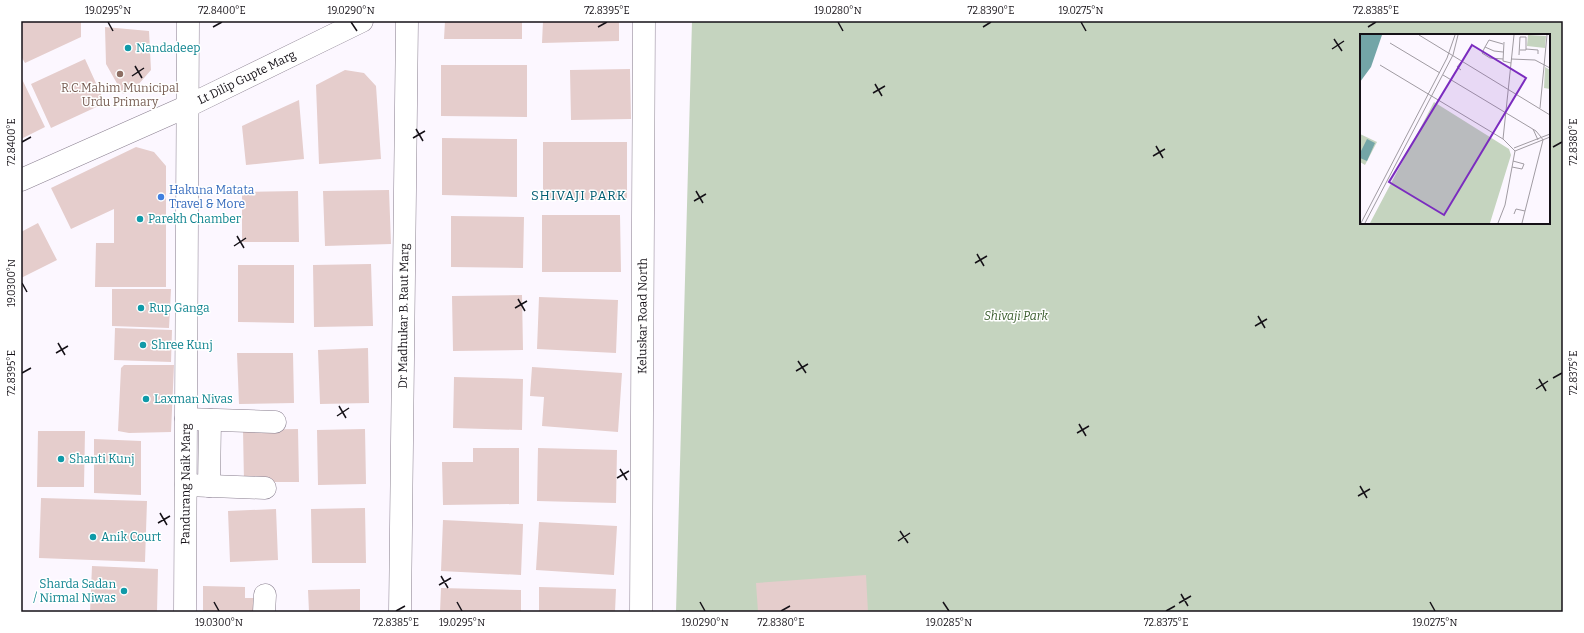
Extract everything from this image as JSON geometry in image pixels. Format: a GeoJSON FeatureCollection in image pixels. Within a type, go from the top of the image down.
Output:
{"type":"FeatureCollection","features":[{"type":"Feature","properties":{"kind":"street","name":"Pandurang Naik Marg"},"geometry":{"type":"LineString","coordinates":[[185,612],[188,21]]}},
{"type":"Feature","properties":{"kind":"street","name":"Lt Dilip Gupte Marg"},"geometry":{"type":"LineString","coordinates":[[21,180],[188,106],[327,29],[362,21]]}},
{"type":"Feature","properties":{"kind":"street","name":"Dr Madhukar B. Raut Marg"},"geometry":{"type":"LineString","coordinates":[[400,612],[407,21]]}},
{"type":"Feature","properties":{"kind":"street","name":"Keluskar Road North"},"geometry":{"type":"LineString","coordinates":[[641,612],[644,21]]}},
{"type":"Feature","properties":{"kind":"street"},"geometry":{"type":"LineString","coordinates":[[186,419],[274,422]]}},
{"type":"Feature","properties":{"kind":"street"},"geometry":{"type":"LineString","coordinates":[[209,486],[210,420]]}},
{"type":"Feature","properties":{"kind":"street"},"geometry":{"type":"LineString","coordinates":[[186,485],[265,488]]}},
{"type":"Feature","properties":{"kind":"green space","name":"Shivaji Park"},"geometry":{"type":"Polygon","coordinates":[[[692,21],[1563,21],[1563,612],[676,612],[692,21]]]}},
{"type":"Feature","properties":{"kind":"building"},"geometry":{"type":"Polygon","coordinates":[[[21,21],[81,21],[81,37],[25,63],[21,56],[21,21]]]}},
{"type":"Feature","properties":{"kind":"building"},"geometry":{"type":"Polygon","coordinates":[[[445,21],[522,21],[522,39],[444,39],[445,21]]]}},
{"type":"Feature","properties":{"kind":"building"},"geometry":{"type":"Polygon","coordinates":[[[543,21],[619,21],[619,41],[542,43],[543,21]]]}},
{"type":"Feature","properties":{"kind":"building","name":"Nandadeep"},"geometry":{"type":"Polygon","coordinates":[[[105,27],[149,31],[151,70],[137,86],[123,94],[106,64],[105,27]]]}},
{"type":"Feature","properties":{"kind":"building"},"geometry":{"type":"Polygon","coordinates":[[[85,59],[105,103],[51,128],[31,84],[85,59]]]}},
{"type":"Feature","properties":{"kind":"building"},"geometry":{"type":"Polygon","coordinates":[[[441,65],[527,65],[527,117],[441,116],[441,65]]]}},
{"type":"Feature","properties":{"kind":"building"},"geometry":{"type":"Polygon","coordinates":[[[630,69],[631,119],[571,120],[570,70],[630,69]]]}},
{"type":"Feature","properties":{"kind":"building"},"geometry":{"type":"Polygon","coordinates":[[[345,70],[364,73],[376,86],[381,159],[319,164],[316,85],[345,70]]]}},
{"type":"Feature","properties":{"kind":"building"},"geometry":{"type":"Polygon","coordinates":[[[21,77],[45,127],[21,139],[21,77]]]}},
{"type":"Feature","properties":{"kind":"building"},"geometry":{"type":"Polygon","coordinates":[[[299,100],[304,159],[246,165],[242,126],[299,100]]]}},
{"type":"Feature","properties":{"kind":"building"},"geometry":{"type":"Polygon","coordinates":[[[442,138],[517,139],[517,197],[442,195],[442,138]]]}},
{"type":"Feature","properties":{"kind":"building"},"geometry":{"type":"Polygon","coordinates":[[[543,142],[627,142],[627,200],[543,200],[543,142]]]}},
{"type":"Feature","properties":{"kind":"building","name":"Parekh Chamber"},"geometry":{"type":"Polygon","coordinates":[[[136,147],[154,152],[166,166],[166,287],[95,287],[96,243],[114,243],[114,209],[71,229],[51,188],[136,147]]]}},
{"type":"Feature","properties":{"kind":"building"},"geometry":{"type":"Polygon","coordinates":[[[389,190],[391,244],[325,246],[323,191],[389,190]]]}},
{"type":"Feature","properties":{"kind":"building"},"geometry":{"type":"Polygon","coordinates":[[[298,191],[299,242],[242,242],[242,192],[298,191]]]}},
{"type":"Feature","properties":{"kind":"building"},"geometry":{"type":"Polygon","coordinates":[[[542,215],[620,215],[621,272],[542,272],[542,215]]]}},
{"type":"Feature","properties":{"kind":"building"},"geometry":{"type":"Polygon","coordinates":[[[451,216],[524,217],[523,268],[451,267],[451,216]]]}},
{"type":"Feature","properties":{"kind":"building"},"geometry":{"type":"Polygon","coordinates":[[[38,223],[57,260],[21,278],[21,232],[38,223]]]}},
{"type":"Feature","properties":{"kind":"building"},"geometry":{"type":"Polygon","coordinates":[[[371,264],[373,326],[314,327],[313,265],[371,264]]]}},
{"type":"Feature","properties":{"kind":"building"},"geometry":{"type":"Polygon","coordinates":[[[238,265],[294,265],[294,323],[238,322],[238,265]]]}},
{"type":"Feature","properties":{"kind":"building","name":"Rup Ganga"},"geometry":{"type":"Polygon","coordinates":[[[112,289],[171,289],[169,328],[112,326],[112,289]]]}},
{"type":"Feature","properties":{"kind":"building"},"geometry":{"type":"Polygon","coordinates":[[[522,295],[523,350],[453,351],[452,296],[522,295]]]}},
{"type":"Feature","properties":{"kind":"building"},"geometry":{"type":"Polygon","coordinates":[[[539,297],[618,300],[616,353],[537,349],[539,297]]]}},
{"type":"Feature","properties":{"kind":"building","name":"Shree Kunj"},"geometry":{"type":"Polygon","coordinates":[[[115,328],[172,330],[171,362],[114,360],[115,328]]]}},
{"type":"Feature","properties":{"kind":"building"},"geometry":{"type":"Polygon","coordinates":[[[368,348],[369,403],[320,404],[318,350],[368,348]]]}},
{"type":"Feature","properties":{"kind":"building"},"geometry":{"type":"Polygon","coordinates":[[[237,353],[293,353],[294,403],[239,404],[237,353]]]}},
{"type":"Feature","properties":{"kind":"building","name":"Laxman Nivas"},"geometry":{"type":"Polygon","coordinates":[[[124,365],[174,365],[171,432],[129,433],[118,431],[121,368],[124,365]]]}},
{"type":"Feature","properties":{"kind":"building"},"geometry":{"type":"Polygon","coordinates":[[[532,367],[622,373],[618,432],[542,426],[544,397],[530,396],[532,367]]]}},
{"type":"Feature","properties":{"kind":"building"},"geometry":{"type":"Polygon","coordinates":[[[454,377],[523,379],[522,430],[453,428],[454,377]]]}},
{"type":"Feature","properties":{"kind":"building"},"geometry":{"type":"Polygon","coordinates":[[[298,429],[299,482],[244,482],[243,430],[298,429]]]}},
{"type":"Feature","properties":{"kind":"building"},"geometry":{"type":"Polygon","coordinates":[[[365,429],[366,484],[318,485],[317,430],[365,429]]]}},
{"type":"Feature","properties":{"kind":"building","name":"Shanti Kunj"},"geometry":{"type":"Polygon","coordinates":[[[38,431],[85,431],[84,487],[37,487],[38,431]]]}},
{"type":"Feature","properties":{"kind":"building"},"geometry":{"type":"Polygon","coordinates":[[[94,439],[141,441],[141,495],[94,493],[94,439]]]}},
{"type":"Feature","properties":{"kind":"building"},"geometry":{"type":"Polygon","coordinates":[[[473,448],[519,448],[519,504],[443,505],[442,462],[473,462],[473,448]]]}},
{"type":"Feature","properties":{"kind":"building"},"geometry":{"type":"Polygon","coordinates":[[[538,448],[617,450],[616,503],[537,501],[538,448]]]}},
{"type":"Feature","properties":{"kind":"building","name":"Anik Court"},"geometry":{"type":"Polygon","coordinates":[[[41,498],[147,501],[145,562],[39,558],[41,498]]]}},
{"type":"Feature","properties":{"kind":"building"},"geometry":{"type":"Polygon","coordinates":[[[365,508],[366,563],[312,563],[311,509],[365,508]]]}},
{"type":"Feature","properties":{"kind":"building"},"geometry":{"type":"Polygon","coordinates":[[[276,509],[278,560],[230,562],[228,511],[276,509]]]}},
{"type":"Feature","properties":{"kind":"building"},"geometry":{"type":"Polygon","coordinates":[[[443,520],[523,524],[521,575],[441,571],[443,520]]]}},
{"type":"Feature","properties":{"kind":"building"},"geometry":{"type":"Polygon","coordinates":[[[539,522],[617,526],[614,575],[536,570],[539,522]]]}},
{"type":"Feature","properties":{"kind":"building","name":"Sharda Sadan / Nirmal Niwas"},"geometry":{"type":"Polygon","coordinates":[[[92,566],[158,569],[157,612],[90,612],[92,566]]]}},
{"type":"Feature","properties":{"kind":"building"},"geometry":{"type":"Polygon","coordinates":[[[866,575],[868,612],[758,612],[756,583],[866,575]]]}},
{"type":"Feature","properties":{"kind":"building"},"geometry":{"type":"Polygon","coordinates":[[[203,586],[245,587],[245,598],[259,598],[259,612],[203,612],[203,586]]]}},
{"type":"Feature","properties":{"kind":"building"},"geometry":{"type":"Polygon","coordinates":[[[539,587],[616,589],[615,612],[539,612],[539,587]]]}},
{"type":"Feature","properties":{"kind":"building"},"geometry":{"type":"Polygon","coordinates":[[[441,588],[521,590],[521,612],[440,612],[441,588]]]}},
{"type":"Feature","properties":{"kind":"building"},"geometry":{"type":"Polygon","coordinates":[[[360,589],[360,612],[309,612],[308,590],[360,589]]]}},
{"type":"Feature","properties":{"kind":"place","name":"Nandadeep"},"geometry":{"type":"Point","coordinates":[128,48]}},
{"type":"Feature","properties":{"kind":"place","name":"R.C.Mahim Municipal Urdu Primary"},"geometry":{"type":"Point","coordinates":[120,74]}},
{"type":"Feature","properties":{"kind":"place","name":"Hakuna Matata Travel & More"},"geometry":{"type":"Point","coordinates":[161,197]}},
{"type":"Feature","properties":{"kind":"place","name":"Parekh Chamber"},"geometry":{"type":"Point","coordinates":[140,219]}},
{"type":"Feature","properties":{"kind":"place","name":"Rup Ganga"},"geometry":{"type":"Point","coordinates":[141,308]}},
{"type":"Feature","properties":{"kind":"place","name":"Shree Kunj"},"geometry":{"type":"Point","coordinates":[143,345]}},
{"type":"Feature","properties":{"kind":"place","name":"Laxman Nivas"},"geometry":{"type":"Point","coordinates":[146,399]}},
{"type":"Feature","properties":{"kind":"place","name":"Shanti Kunj"},"geometry":{"type":"Point","coordinates":[61,459]}},
{"type":"Feature","properties":{"kind":"place","name":"Anik Court"},"geometry":{"type":"Point","coordinates":[93,537]}},
{"type":"Feature","properties":{"kind":"place","name":"Sharda Sadan / Nirmal Niwas"},"geometry":{"type":"Point","coordinates":[124,591]}},
{"type":"Feature","properties":{"kind":"district","name":"SHIVAJI PARK"},"geometry":{"type":"Point","coordinates":[579,195]}}]}
